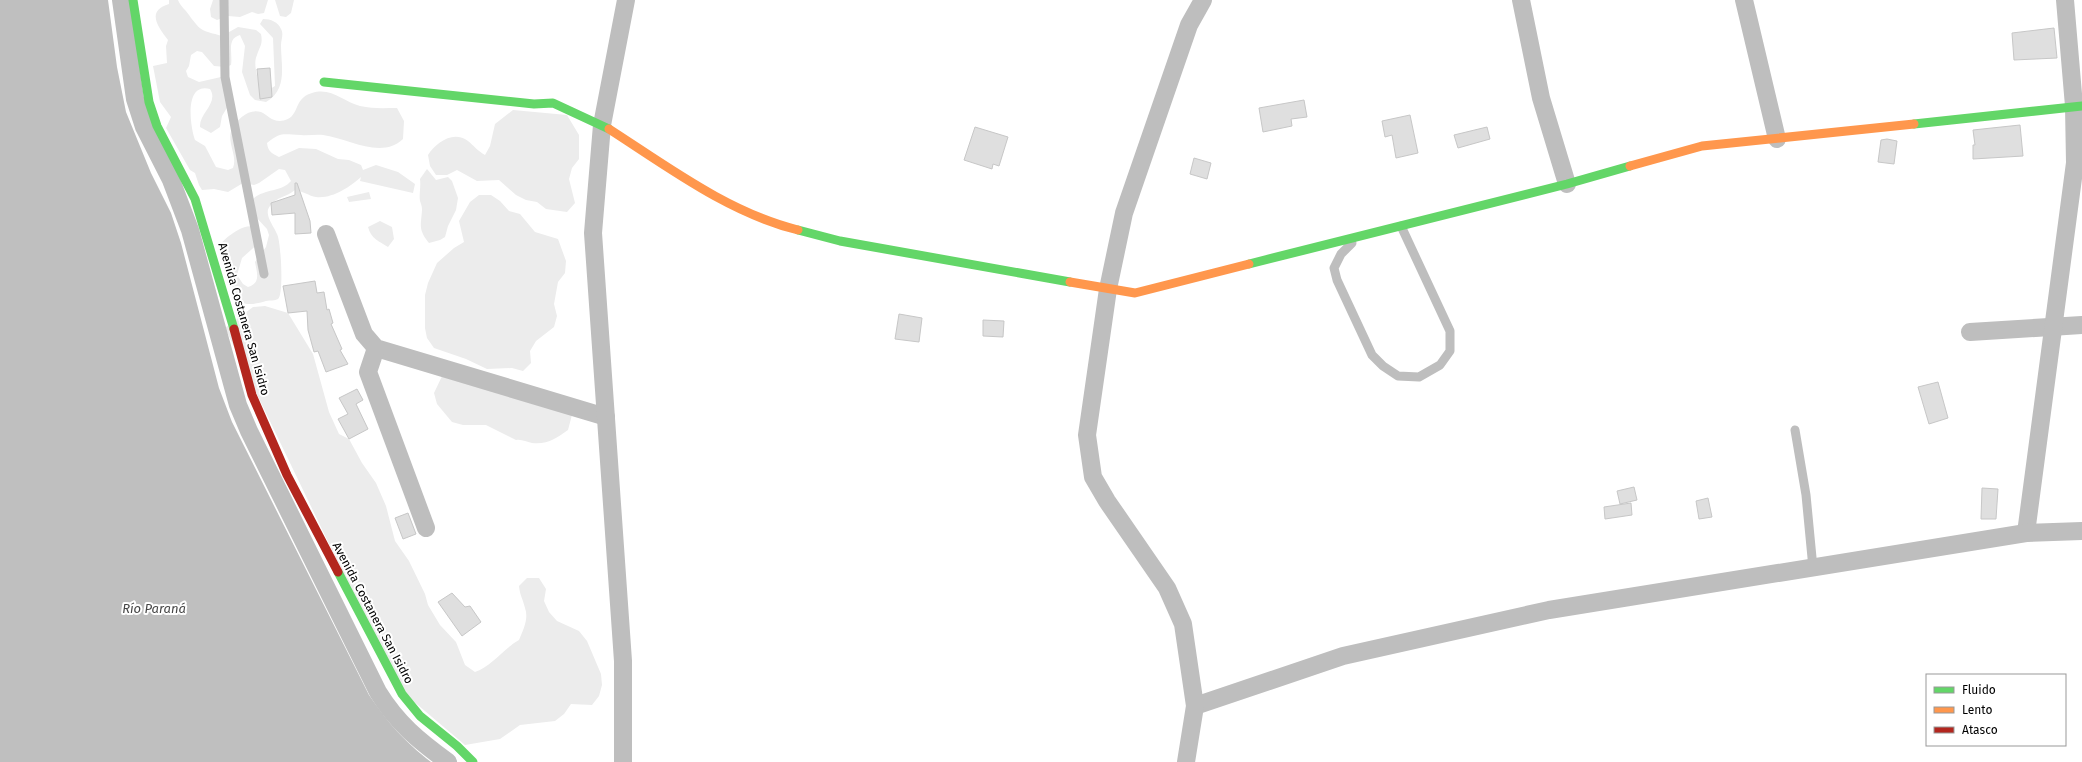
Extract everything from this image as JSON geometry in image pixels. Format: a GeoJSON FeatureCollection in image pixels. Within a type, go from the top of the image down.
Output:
{"type":"FeatureCollection","features":[{"type":"Feature","properties":{"kind":"street"},"geometry":{"type":"LineString","coordinates":[[121,0],[135,99],[144,127],[170,180],[190,230],[231,384],[249,431],[378,692],[390,712],[407,731],[448,762]]}},
{"type":"Feature","properties":{"kind":"street","name":"Avenida Costanera San Isidro"},"geometry":{"type":"LineString","coordinates":[[133,0],[149,102],[157,126],[195,199],[252,395],[287,475],[402,694],[420,716],[457,746],[473,762]]}},
{"type":"Feature","properties":{"kind":"street"},"geometry":{"type":"LineString","coordinates":[[623,762],[623,661],[594,233],[602,125],[626,0]]}},
{"type":"Feature","properties":{"kind":"street"},"geometry":{"type":"LineString","coordinates":[[1186,762],[1195,706],[1183,624],[1166,588],[1107,501],[1093,477],[1087,435],[1108,289],[1124,213],[1189,25],[1202,0]]}},
{"type":"Feature","properties":{"kind":"street"},"geometry":{"type":"LineString","coordinates":[[1521,0],[1541,98],[1567,184]]}},
{"type":"Feature","properties":{"kind":"street"},"geometry":{"type":"LineString","coordinates":[[1744,0],[1777,139]]}},
{"type":"Feature","properties":{"kind":"street"},"geometry":{"type":"LineString","coordinates":[[2026,534],[2075,163],[2078,106],[2065,0]]}},
{"type":"Feature","properties":{"kind":"street"},"geometry":{"type":"LineString","coordinates":[[324,82],[534,104],[553,103],[602,125],[716,196],[777,225],[840,241],[1135,293],[1567,184],[1702,146],[2078,106]]}},
{"type":"Feature","properties":{"kind":"street"},"geometry":{"type":"LineString","coordinates":[[326,234],[364,334],[376,348],[606,417]]}},
{"type":"Feature","properties":{"kind":"street"},"geometry":{"type":"LineString","coordinates":[[1970,332],[2082,325]]}},
{"type":"Feature","properties":{"kind":"street"},"geometry":{"type":"LineString","coordinates":[[376,348],[368,372],[426,528]]}},
{"type":"Feature","properties":{"kind":"street"},"geometry":{"type":"LineString","coordinates":[[1195,706],[1343,656],[1533,613],[2026,534],[2082,531]]}},
{"type":"Feature","properties":{"kind":"lane"},"geometry":{"type":"LineString","coordinates":[[224,0],[225,77],[264,274]]}},
{"type":"Feature","properties":{"kind":"lane"},"geometry":{"type":"LineString","coordinates":[[1359,237],[1342,254],[1334,268],[1337,280],[1372,355],[1383,366],[1398,376],[1419,377],[1440,365],[1450,351],[1450,331],[1401,226]]}},
{"type":"Feature","properties":{"kind":"lane"},"geometry":{"type":"LineString","coordinates":[[1795,430],[1806,495],[1814,568]]}},
{"type":"Feature","properties":{"kind":"shaded area"},"geometry":{"type":"Polygon","coordinates":[[[169,0],[178,0],[197,25],[203,30],[222,36],[238,27],[256,30],[261,34],[261,43],[255,62],[256,70],[260,85],[270,89],[275,86],[273,38],[260,24],[263,19],[271,20],[278,24],[282,31],[282,76],[278,91],[266,102],[255,100],[250,95],[242,72],[245,46],[240,35],[233,40],[232,43],[231,65],[226,67],[214,66],[202,52],[197,51],[191,55],[189,66],[186,71],[188,77],[199,82],[221,77],[228,106],[222,116],[220,127],[211,133],[200,127],[202,117],[211,103],[212,94],[210,89],[202,89],[196,92],[191,107],[193,134],[195,140],[205,146],[216,167],[228,170],[233,168],[234,158],[230,139],[232,129],[240,118],[248,113],[257,111],[274,120],[280,121],[287,119],[294,113],[301,100],[305,96],[312,93],[331,93],[354,104],[365,107],[397,108],[404,121],[403,139],[394,145],[385,148],[364,146],[333,137],[320,135],[283,134],[267,143],[270,152],[279,157],[299,148],[316,149],[338,159],[349,160],[361,165],[363,170],[376,165],[398,172],[415,184],[413,193],[360,181],[361,177],[352,185],[340,192],[328,196],[316,197],[295,190],[272,203],[268,209],[268,216],[276,231],[280,247],[281,288],[280,295],[277,300],[252,304],[245,304],[237,301],[219,246],[225,239],[234,233],[247,226],[252,226],[260,242],[242,258],[237,275],[243,284],[248,287],[255,283],[257,270],[255,262],[266,247],[269,235],[267,229],[255,216],[253,199],[262,194],[283,187],[291,181],[285,170],[279,169],[254,185],[243,183],[228,192],[214,189],[202,190],[195,173],[190,170],[166,128],[171,117],[160,102],[153,66],[167,63],[166,46],[168,40],[158,25],[156,15],[157,11],[169,4],[169,0]]]}},
{"type":"Feature","properties":{"kind":"shaded area"},"geometry":{"type":"Polygon","coordinates":[[[213,0],[268,0],[264,13],[258,14],[252,12],[240,17],[228,16],[217,20],[211,17],[210,9],[213,0]]]}},
{"type":"Feature","properties":{"kind":"shaded area"},"geometry":{"type":"Polygon","coordinates":[[[275,0],[294,0],[291,13],[286,17],[280,16],[275,0]]]}},
{"type":"Feature","properties":{"kind":"shaded area"},"geometry":{"type":"Polygon","coordinates":[[[513,110],[567,115],[579,135],[579,159],[572,168],[569,179],[575,203],[567,212],[546,209],[537,202],[526,200],[516,195],[499,180],[477,181],[457,170],[447,175],[436,175],[430,166],[428,155],[440,142],[451,137],[462,138],[468,141],[485,155],[490,146],[495,124],[513,110]]]}},
{"type":"Feature","properties":{"kind":"shaded area"},"geometry":{"type":"Polygon","coordinates":[[[427,169],[436,180],[448,177],[452,181],[458,198],[456,210],[448,226],[445,237],[429,243],[422,231],[422,209],[420,199],[420,179],[427,169]]]}},
{"type":"Feature","properties":{"kind":"shaded area"},"geometry":{"type":"Polygon","coordinates":[[[369,192],[371,199],[349,202],[347,197],[369,192]]]}},
{"type":"Feature","properties":{"kind":"shaded area"},"geometry":{"type":"Polygon","coordinates":[[[479,195],[491,195],[500,201],[509,211],[520,214],[535,232],[558,239],[566,261],[565,273],[558,282],[554,304],[557,316],[554,327],[536,341],[530,351],[531,363],[523,371],[512,368],[487,369],[466,359],[434,348],[427,338],[425,328],[425,295],[428,283],[437,263],[454,248],[464,242],[459,221],[470,202],[479,195]]]}},
{"type":"Feature","properties":{"kind":"shaded area"},"geometry":{"type":"Polygon","coordinates":[[[380,221],[392,227],[394,239],[388,247],[373,237],[369,231],[368,227],[380,221]]]}},
{"type":"Feature","properties":{"kind":"shaded area"},"geometry":{"type":"Polygon","coordinates":[[[265,306],[288,313],[313,354],[329,412],[339,434],[349,439],[362,463],[376,483],[386,506],[395,541],[409,561],[425,594],[428,605],[440,625],[456,642],[465,665],[475,672],[487,666],[519,640],[525,624],[526,612],[519,586],[527,578],[539,578],[546,589],[544,601],[549,612],[557,621],[579,631],[587,641],[601,674],[602,685],[599,696],[592,705],[571,704],[564,714],[555,721],[520,725],[500,739],[465,745],[399,689],[225,328],[253,307],[265,306]]]}},
{"type":"Feature","properties":{"kind":"shaded area"},"geometry":{"type":"Polygon","coordinates":[[[444,372],[573,411],[568,430],[547,442],[532,443],[516,440],[486,425],[463,425],[452,422],[437,404],[434,393],[444,372]]]}},
{"type":"Feature","properties":{"kind":"water","name":"Río Paraná"},"geometry":{"type":"Polygon","coordinates":[[[0,0],[108,0],[117,67],[126,112],[151,173],[171,213],[181,243],[219,388],[232,422],[369,695],[383,715],[397,731],[431,762],[0,762],[0,0]]]}},
{"type":"Feature","properties":{"kind":"building"},"geometry":{"type":"Polygon","coordinates":[[[2054,28],[2057,58],[2014,60],[2012,33],[2054,28]]]}},
{"type":"Feature","properties":{"kind":"building"},"geometry":{"type":"Polygon","coordinates":[[[270,68],[272,97],[260,99],[257,69],[270,68]]]}},
{"type":"Feature","properties":{"kind":"building"},"geometry":{"type":"Polygon","coordinates":[[[1304,100],[1307,117],[1291,119],[1292,126],[1263,132],[1259,108],[1304,100]]]}},
{"type":"Feature","properties":{"kind":"building"},"geometry":{"type":"Polygon","coordinates":[[[1410,115],[1418,153],[1396,158],[1392,135],[1385,137],[1382,121],[1410,115]]]}},
{"type":"Feature","properties":{"kind":"building"},"geometry":{"type":"Polygon","coordinates":[[[2020,125],[2023,156],[1973,159],[1973,145],[1975,145],[1973,130],[2020,125]]]}},
{"type":"Feature","properties":{"kind":"building"},"geometry":{"type":"Polygon","coordinates":[[[975,127],[1008,137],[999,166],[993,164],[992,169],[964,160],[975,127]]]}},
{"type":"Feature","properties":{"kind":"building"},"geometry":{"type":"Polygon","coordinates":[[[1487,127],[1490,139],[1458,148],[1454,135],[1487,127]]]}},
{"type":"Feature","properties":{"kind":"building"},"geometry":{"type":"Polygon","coordinates":[[[1887,139],[1897,141],[1894,164],[1878,162],[1881,140],[1887,139]]]}},
{"type":"Feature","properties":{"kind":"building"},"geometry":{"type":"Polygon","coordinates":[[[1194,158],[1211,163],[1207,179],[1190,174],[1194,158]]]}},
{"type":"Feature","properties":{"kind":"building"},"geometry":{"type":"Polygon","coordinates":[[[295,183],[297,183],[310,221],[311,233],[295,234],[295,213],[272,215],[271,203],[295,195],[295,183]]]}},
{"type":"Feature","properties":{"kind":"building"},"geometry":{"type":"Polygon","coordinates":[[[315,281],[317,293],[324,292],[327,310],[329,309],[333,323],[331,324],[342,349],[340,350],[348,364],[326,372],[318,351],[314,352],[308,330],[307,311],[288,313],[283,286],[315,281]]]}},
{"type":"Feature","properties":{"kind":"building"},"geometry":{"type":"Polygon","coordinates":[[[899,314],[922,318],[919,342],[895,339],[899,314]]]}},
{"type":"Feature","properties":{"kind":"building"},"geometry":{"type":"Polygon","coordinates":[[[983,320],[1004,321],[1003,337],[983,336],[983,320]]]}},
{"type":"Feature","properties":{"kind":"building"},"geometry":{"type":"Polygon","coordinates":[[[1938,382],[1948,418],[1929,424],[1918,387],[1938,382]]]}},
{"type":"Feature","properties":{"kind":"building"},"geometry":{"type":"Polygon","coordinates":[[[357,389],[363,400],[356,404],[368,429],[349,439],[338,419],[348,414],[339,398],[357,389]]]}},
{"type":"Feature","properties":{"kind":"building"},"geometry":{"type":"Polygon","coordinates":[[[1634,487],[1637,500],[1620,504],[1617,491],[1634,487]]]}},
{"type":"Feature","properties":{"kind":"building"},"geometry":{"type":"Polygon","coordinates":[[[1982,488],[1998,489],[1996,519],[1981,519],[1982,488]]]}},
{"type":"Feature","properties":{"kind":"building"},"geometry":{"type":"Polygon","coordinates":[[[1708,498],[1712,517],[1699,519],[1696,501],[1708,498]]]}},
{"type":"Feature","properties":{"kind":"building"},"geometry":{"type":"Polygon","coordinates":[[[1631,503],[1632,515],[1605,519],[1604,507],[1631,503]]]}},
{"type":"Feature","properties":{"kind":"building"},"geometry":{"type":"Polygon","coordinates":[[[408,513],[416,534],[403,539],[395,518],[408,513]]]}},
{"type":"Feature","properties":{"kind":"building"},"geometry":{"type":"Polygon","coordinates":[[[452,593],[465,607],[470,606],[481,622],[462,636],[438,602],[452,593]]]}},
{"type":"Feature","properties":{"kind":"traffic: fast"},"geometry":{"type":"LineString","coordinates":[[133,0],[149,102],[157,126],[195,199],[234,329]]}},
{"type":"Feature","properties":{"kind":"traffic: fast"},"geometry":{"type":"LineString","coordinates":[[324,82],[534,104],[553,103],[609,129]]}},
{"type":"Feature","properties":{"kind":"traffic: fast"},"geometry":{"type":"LineString","coordinates":[[1914,124],[2082,106]]}},
{"type":"Feature","properties":{"kind":"traffic: fast"},"geometry":{"type":"LineString","coordinates":[[1249,264],[1567,184],[1630,166]]}},
{"type":"Feature","properties":{"kind":"traffic: fast"},"geometry":{"type":"LineString","coordinates":[[798,230],[840,241],[1070,282]]}},
{"type":"Feature","properties":{"kind":"traffic: fast"},"geometry":{"type":"LineString","coordinates":[[338,572],[402,694],[420,716],[457,746],[473,762]]}},
{"type":"Feature","properties":{"kind":"traffic: slow"},"geometry":{"type":"LineString","coordinates":[[1630,166],[1702,146],[1914,124]]}},
{"type":"Feature","properties":{"kind":"traffic: slow"},"geometry":{"type":"LineString","coordinates":[[609,129],[723,201],[772,222],[798,230]]}},
{"type":"Feature","properties":{"kind":"traffic: slow"},"geometry":{"type":"LineString","coordinates":[[1070,282],[1135,293],[1249,264]]}},
{"type":"Feature","properties":{"kind":"traffic: jam"},"geometry":{"type":"LineString","coordinates":[[234,329],[252,395],[287,475],[338,572]]}}]}
